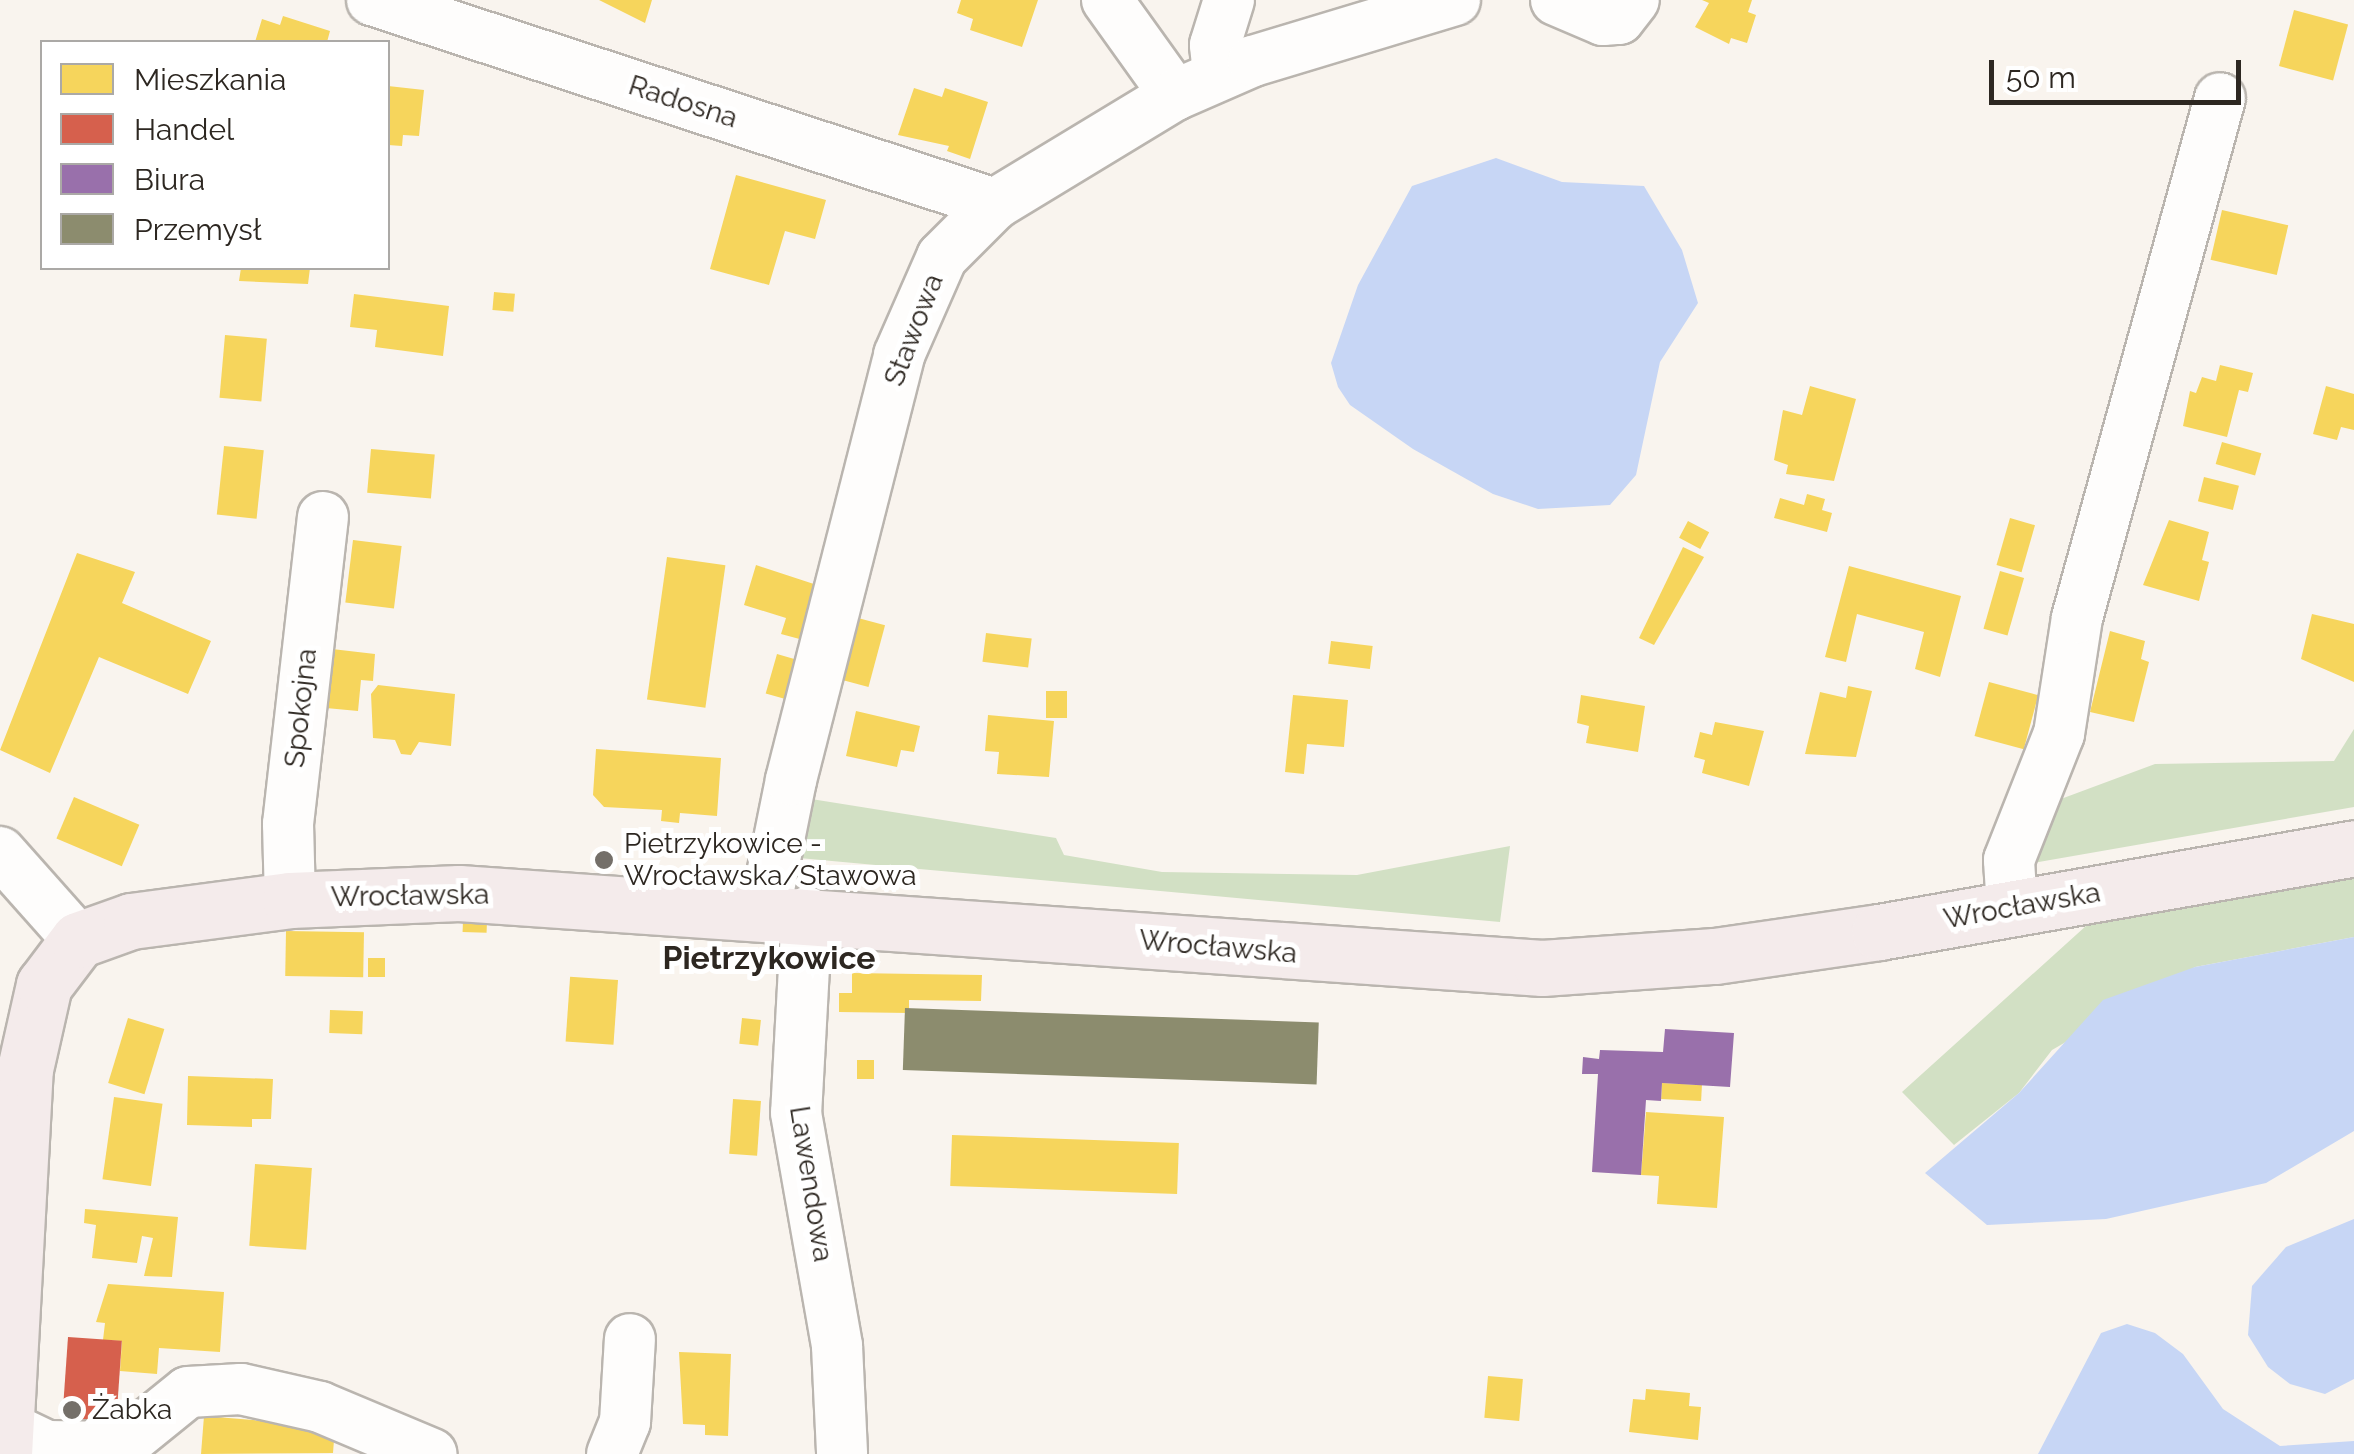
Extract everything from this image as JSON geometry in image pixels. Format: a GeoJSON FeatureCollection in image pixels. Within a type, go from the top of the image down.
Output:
{"type":"FeatureCollection","features":[{"type":"Feature","properties":{"kind":"main road","name":"Wrocławska"},"geometry":{"type":"LineString","coordinates":[[78,940],[158,914],[290,900],[459,892],[786,911],[1542,968],[1715,956],[2354,848]]}},
{"type":"Feature","properties":{"kind":"main road"},"geometry":{"type":"LineString","coordinates":[[5,1440],[25,1069],[44,985],[78,940]]}},
{"type":"Feature","properties":{"kind":"street","name":"Radosna"},"geometry":{"type":"LineString","coordinates":[[372,0],[995,204]]}},
{"type":"Feature","properties":{"kind":"street"},"geometry":{"type":"LineString","coordinates":[[1106,0],[1196,85],[1229,0]]}},
{"type":"Feature","properties":{"kind":"street"},"geometry":{"type":"LineString","coordinates":[[1556,0],[1603,20],[1632,4]]}},
{"type":"Feature","properties":{"kind":"street","name":"Stawowa"},"geometry":{"type":"LineString","coordinates":[[786,911],[791,780],[899,355],[942,257],[995,204],[1196,85],[1434,3]]}},
{"type":"Feature","properties":{"kind":"street"},"geometry":{"type":"LineString","coordinates":[[2012,908],[2009,860],[2059,734],[2077,618],[2220,98]]}},
{"type":"Feature","properties":{"kind":"street","name":"Spokojna"},"geometry":{"type":"LineString","coordinates":[[290,900],[288,824],[323,517]]}},
{"type":"Feature","properties":{"kind":"street"},"geometry":{"type":"LineString","coordinates":[[0,852],[78,940]]}},
{"type":"Feature","properties":{"kind":"street","name":"Lawendowa"},"geometry":{"type":"LineString","coordinates":[[786,911],[796,1113],[837,1346],[842,1454]]}},
{"type":"Feature","properties":{"kind":"street"},"geometry":{"type":"LineString","coordinates":[[612,1454],[625,1422],[630,1339]]}},
{"type":"Feature","properties":{"kind":"street"},"geometry":{"type":"LineString","coordinates":[[5,1440],[46,1446],[120,1447],[188,1392],[240,1389],[320,1407],[432,1454]]}},
{"type":"Feature","properties":{"kind":"green space"},"geometry":{"type":"Polygon","coordinates":[[[2354,729],[2354,807],[2033,863],[2042,806],[2155,764],[2334,761],[2354,729]]]}},
{"type":"Feature","properties":{"kind":"green space"},"geometry":{"type":"Polygon","coordinates":[[[805,798],[1056,838],[1064,855],[1162,872],[1357,875],[1510,846],[1500,922],[799,858],[805,798]]]}},
{"type":"Feature","properties":{"kind":"green space"},"geometry":{"type":"Polygon","coordinates":[[[2354,874],[2354,937],[2195,967],[2052,1050],[2019,1093],[1954,1145],[1902,1092],[2087,925],[2354,874]]]}},
{"type":"Feature","properties":{"kind":"water"},"geometry":{"type":"Polygon","coordinates":[[[1496,158],[1562,182],[1644,186],[1682,250],[1698,303],[1660,362],[1636,475],[1610,505],[1538,509],[1493,494],[1413,449],[1350,405],[1338,387],[1331,363],[1358,285],[1412,186],[1496,158]]]}},
{"type":"Feature","properties":{"kind":"water"},"geometry":{"type":"Polygon","coordinates":[[[2354,937],[2354,1131],[2266,1183],[2106,1219],[1987,1225],[1925,1173],[2019,1093],[2103,1000],[2195,967],[2354,937]]]}},
{"type":"Feature","properties":{"kind":"water"},"geometry":{"type":"Polygon","coordinates":[[[2354,1219],[2354,1379],[2325,1394],[2290,1384],[2268,1367],[2248,1335],[2252,1286],[2286,1247],[2354,1219]]]}},
{"type":"Feature","properties":{"kind":"water"},"geometry":{"type":"Polygon","coordinates":[[[2127,1324],[2155,1333],[2183,1354],[2223,1409],[2280,1446],[2354,1441],[2354,1454],[2038,1454],[2101,1333],[2127,1324]]]}},
{"type":"Feature","properties":{"kind":"building: Mieszkania"},"geometry":{"type":"Polygon","coordinates":[[[599,0],[652,0],[645,23],[599,0]]]}},
{"type":"Feature","properties":{"kind":"building: Mieszkania"},"geometry":{"type":"Polygon","coordinates":[[[961,0],[1038,0],[1022,47],[970,30],[973,19],[957,13],[961,0]]]}},
{"type":"Feature","properties":{"kind":"building: Mieszkania"},"geometry":{"type":"Polygon","coordinates":[[[1702,0],[1752,0],[1748,12],[1756,15],[1747,43],[1731,38],[1729,44],[1695,27],[1709,3],[1702,0]]]}},
{"type":"Feature","properties":{"kind":"building: Mieszkania"},"geometry":{"type":"Polygon","coordinates":[[[2294,10],[2348,24],[2333,81],[2279,66],[2294,10]]]}},
{"type":"Feature","properties":{"kind":"building: Mieszkania"},"geometry":{"type":"Polygon","coordinates":[[[283,16],[330,31],[328,40],[256,40],[262,19],[280,25],[283,16]]]}},
{"type":"Feature","properties":{"kind":"building: Mieszkania"},"geometry":{"type":"Polygon","coordinates":[[[390,86],[424,90],[419,136],[403,135],[402,146],[390,145],[390,86]]]}},
{"type":"Feature","properties":{"kind":"building: Mieszkania"},"geometry":{"type":"Polygon","coordinates":[[[914,88],[942,97],[945,88],[988,102],[970,159],[947,151],[949,146],[898,135],[914,88]]]}},
{"type":"Feature","properties":{"kind":"building: Mieszkania"},"geometry":{"type":"Polygon","coordinates":[[[736,175],[826,200],[815,239],[785,231],[769,285],[710,269],[736,175]]]}},
{"type":"Feature","properties":{"kind":"building: Mieszkania"},"geometry":{"type":"Polygon","coordinates":[[[2222,210],[2288,225],[2277,275],[2211,260],[2222,210]]]}},
{"type":"Feature","properties":{"kind":"building: Mieszkania"},"geometry":{"type":"Polygon","coordinates":[[[241,270],[310,270],[308,284],[239,281],[241,270]]]}},
{"type":"Feature","properties":{"kind":"building: Mieszkania"},"geometry":{"type":"Polygon","coordinates":[[[494,292],[515,294],[513,312],[492,310],[494,292]]]}},
{"type":"Feature","properties":{"kind":"building: Mieszkania"},"geometry":{"type":"Polygon","coordinates":[[[354,294],[449,306],[443,356],[375,347],[377,330],[350,327],[354,294]]]}},
{"type":"Feature","properties":{"kind":"building: Mieszkania"},"geometry":{"type":"Polygon","coordinates":[[[225,335],[267,339],[261,401],[220,398],[225,335]]]}},
{"type":"Feature","properties":{"kind":"building: Mieszkania"},"geometry":{"type":"Polygon","coordinates":[[[2220,365],[2253,373],[2248,392],[2239,390],[2227,437],[2183,426],[2190,391],[2196,393],[2202,377],[2216,381],[2220,365]]]}},
{"type":"Feature","properties":{"kind":"building: Mieszkania"},"geometry":{"type":"Polygon","coordinates":[[[1810,386],[1856,399],[1834,481],[1786,474],[1788,465],[1774,460],[1783,410],[1802,415],[1810,386]]]}},
{"type":"Feature","properties":{"kind":"building: Mieszkania"},"geometry":{"type":"Polygon","coordinates":[[[2326,386],[2354,394],[2354,430],[2341,427],[2337,440],[2313,434],[2326,386]]]}},
{"type":"Feature","properties":{"kind":"building: Mieszkania"},"geometry":{"type":"Polygon","coordinates":[[[2222,442],[2261,453],[2255,475],[2216,464],[2222,442]]]}},
{"type":"Feature","properties":{"kind":"building: Mieszkania"},"geometry":{"type":"Polygon","coordinates":[[[224,446],[264,450],[257,519],[217,515],[224,446]]]}},
{"type":"Feature","properties":{"kind":"building: Mieszkania"},"geometry":{"type":"Polygon","coordinates":[[[371,449],[435,455],[431,498],[367,493],[371,449]]]}},
{"type":"Feature","properties":{"kind":"building: Mieszkania"},"geometry":{"type":"Polygon","coordinates":[[[2204,477],[2239,486],[2233,510],[2198,501],[2204,477]]]}},
{"type":"Feature","properties":{"kind":"building: Mieszkania"},"geometry":{"type":"Polygon","coordinates":[[[1807,494],[1825,499],[1822,510],[1832,513],[1827,532],[1774,518],[1780,498],[1804,505],[1807,494]]]}},
{"type":"Feature","properties":{"kind":"building: Mieszkania"},"geometry":{"type":"Polygon","coordinates":[[[2010,518],[2035,525],[2021,572],[1996,565],[2010,518]]]}},
{"type":"Feature","properties":{"kind":"building: Mieszkania"},"geometry":{"type":"Polygon","coordinates":[[[2169,520],[2209,532],[2202,560],[2209,562],[2199,601],[2143,585],[2169,520]]]}},
{"type":"Feature","properties":{"kind":"building: Mieszkania"},"geometry":{"type":"Polygon","coordinates":[[[1688,521],[1709,532],[1700,549],[1679,538],[1688,521]]]}},
{"type":"Feature","properties":{"kind":"building: Mieszkania"},"geometry":{"type":"Polygon","coordinates":[[[353,540],[402,546],[394,609],[345,603],[353,540]]]}},
{"type":"Feature","properties":{"kind":"building: Mieszkania"},"geometry":{"type":"Polygon","coordinates":[[[1683,547],[1704,557],[1654,645],[1639,638],[1683,547]]]}},
{"type":"Feature","properties":{"kind":"building: Mieszkania"},"geometry":{"type":"Polygon","coordinates":[[[77,553],[135,572],[122,603],[211,641],[188,694],[99,657],[50,773],[0,750],[77,553]]]}},
{"type":"Feature","properties":{"kind":"building: Mieszkania"},"geometry":{"type":"Polygon","coordinates":[[[667,557],[725,565],[705,708],[647,700],[667,557]]]}},
{"type":"Feature","properties":{"kind":"building: Mieszkania"},"geometry":{"type":"Polygon","coordinates":[[[756,565],[823,587],[807,641],[781,634],[786,618],[744,605],[756,565]]]}},
{"type":"Feature","properties":{"kind":"building: Mieszkania"},"geometry":{"type":"Polygon","coordinates":[[[1849,566],[1961,596],[1940,677],[1915,669],[1924,632],[1857,614],[1846,662],[1825,657],[1849,566]]]}},
{"type":"Feature","properties":{"kind":"building: Mieszkania"},"geometry":{"type":"Polygon","coordinates":[[[2000,571],[2024,578],[2007,636],[1983,629],[2000,571]]]}},
{"type":"Feature","properties":{"kind":"building: Mieszkania"},"geometry":{"type":"Polygon","coordinates":[[[2312,614],[2354,624],[2354,682],[2301,659],[2312,614]]]}},
{"type":"Feature","properties":{"kind":"building: Mieszkania"},"geometry":{"type":"Polygon","coordinates":[[[858,618],[885,625],[868,687],[841,680],[858,618]]]}},
{"type":"Feature","properties":{"kind":"building: Mieszkania"},"geometry":{"type":"Polygon","coordinates":[[[2110,631],[2145,641],[2141,659],[2149,662],[2134,722],[2090,712],[2110,631]]]}},
{"type":"Feature","properties":{"kind":"building: Mieszkania"},"geometry":{"type":"Polygon","coordinates":[[[986,633],[1032,639],[1028,667],[982,662],[986,633]]]}},
{"type":"Feature","properties":{"kind":"building: Mieszkania"},"geometry":{"type":"Polygon","coordinates":[[[1331,641],[1373,646],[1370,669],[1328,664],[1331,641]]]}},
{"type":"Feature","properties":{"kind":"building: Mieszkania"},"geometry":{"type":"Polygon","coordinates":[[[332,649],[375,654],[373,681],[361,680],[358,711],[326,708],[332,649]]]}},
{"type":"Feature","properties":{"kind":"building: Mieszkania"},"geometry":{"type":"Polygon","coordinates":[[[777,654],[802,661],[791,701],[766,693],[777,654]]]}},
{"type":"Feature","properties":{"kind":"building: Mieszkania"},"geometry":{"type":"Polygon","coordinates":[[[1989,682],[2038,695],[2024,749],[1975,736],[1989,682]]]}},
{"type":"Feature","properties":{"kind":"building: Mieszkania"},"geometry":{"type":"Polygon","coordinates":[[[378,685],[455,694],[451,746],[419,742],[411,755],[401,754],[395,740],[373,738],[371,694],[378,685]]]}},
{"type":"Feature","properties":{"kind":"building: Mieszkania"},"geometry":{"type":"Polygon","coordinates":[[[1848,686],[1872,691],[1856,757],[1805,754],[1820,692],[1846,698],[1848,686]]]}},
{"type":"Feature","properties":{"kind":"building: Mieszkania"},"geometry":{"type":"Polygon","coordinates":[[[1046,691],[1067,691],[1067,718],[1046,718],[1046,691]]]}},
{"type":"Feature","properties":{"kind":"building: Mieszkania"},"geometry":{"type":"Polygon","coordinates":[[[1293,695],[1348,700],[1344,747],[1307,744],[1304,774],[1285,772],[1293,695]]]}},
{"type":"Feature","properties":{"kind":"building: Mieszkania"},"geometry":{"type":"Polygon","coordinates":[[[1581,695],[1645,706],[1638,752],[1586,743],[1589,726],[1577,723],[1581,695]]]}},
{"type":"Feature","properties":{"kind":"building: Mieszkania"},"geometry":{"type":"Polygon","coordinates":[[[856,711],[920,726],[914,752],[901,750],[897,767],[846,756],[856,711]]]}},
{"type":"Feature","properties":{"kind":"building: Mieszkania"},"geometry":{"type":"Polygon","coordinates":[[[988,715],[1054,721],[1049,777],[997,774],[999,752],[985,751],[988,715]]]}},
{"type":"Feature","properties":{"kind":"building: Mieszkania"},"geometry":{"type":"Polygon","coordinates":[[[1715,722],[1764,731],[1749,786],[1702,773],[1705,760],[1694,757],[1700,732],[1712,735],[1715,722]]]}},
{"type":"Feature","properties":{"kind":"building: Mieszkania"},"geometry":{"type":"Polygon","coordinates":[[[596,749],[721,758],[717,816],[680,813],[679,823],[661,821],[662,810],[604,807],[593,795],[596,749]]]}},
{"type":"Feature","properties":{"kind":"building: Mieszkania"},"geometry":{"type":"Polygon","coordinates":[[[74,797],[139,825],[122,866],[56,838],[74,797]]]}},
{"type":"Feature","properties":{"kind":"building: Mieszkania"},"geometry":{"type":"Polygon","coordinates":[[[463,920],[487,921],[487,933],[463,932],[463,920]]]}},
{"type":"Feature","properties":{"kind":"building: Mieszkania"},"geometry":{"type":"Polygon","coordinates":[[[286,931],[364,932],[363,977],[285,976],[286,931]]]}},
{"type":"Feature","properties":{"kind":"building: Mieszkania"},"geometry":{"type":"Polygon","coordinates":[[[368,958],[385,958],[385,977],[368,977],[368,958]]]}},
{"type":"Feature","properties":{"kind":"building: Mieszkania"},"geometry":{"type":"Polygon","coordinates":[[[852,973],[982,975],[981,1001],[909,1000],[909,1013],[839,1012],[839,993],[852,993],[852,973]]]}},
{"type":"Feature","properties":{"kind":"building: Mieszkania"},"geometry":{"type":"Polygon","coordinates":[[[570,977],[618,980],[613,1045],[566,1041],[570,977]]]}},
{"type":"Feature","properties":{"kind":"building: Mieszkania"},"geometry":{"type":"Polygon","coordinates":[[[330,1010],[363,1011],[362,1034],[329,1033],[330,1010]]]}},
{"type":"Feature","properties":{"kind":"building: Mieszkania"},"geometry":{"type":"Polygon","coordinates":[[[128,1018],[164,1029],[144,1094],[108,1083],[128,1018]]]}},
{"type":"Feature","properties":{"kind":"building: Mieszkania"},"geometry":{"type":"Polygon","coordinates":[[[742,1018],[761,1020],[758,1046],[739,1044],[742,1018]]]}},
{"type":"Feature","properties":{"kind":"building: Mieszkania"},"geometry":{"type":"Polygon","coordinates":[[[857,1060],[874,1060],[874,1079],[857,1079],[857,1060]]]}},
{"type":"Feature","properties":{"kind":"building: Mieszkania"},"geometry":{"type":"Polygon","coordinates":[[[188,1076],[273,1079],[271,1119],[252,1119],[252,1127],[187,1125],[188,1076]]]}},
{"type":"Feature","properties":{"kind":"building: Mieszkania"},"geometry":{"type":"Polygon","coordinates":[[[1662,1083],[1702,1085],[1701,1101],[1661,1099],[1662,1083]]]}},
{"type":"Feature","properties":{"kind":"building: Mieszkania"},"geometry":{"type":"Polygon","coordinates":[[[114,1097],[163,1104],[151,1186],[102,1179],[114,1097]]]}},
{"type":"Feature","properties":{"kind":"building: Mieszkania"},"geometry":{"type":"Polygon","coordinates":[[[733,1099],[761,1101],[757,1156],[729,1154],[733,1099]]]}},
{"type":"Feature","properties":{"kind":"building: Mieszkania"},"geometry":{"type":"Polygon","coordinates":[[[1646,1112],[1724,1117],[1717,1208],[1657,1204],[1659,1176],[1641,1175],[1646,1112]]]}},
{"type":"Feature","properties":{"kind":"building: Mieszkania"},"geometry":{"type":"Polygon","coordinates":[[[952,1135],[1179,1143],[1177,1194],[950,1186],[952,1135]]]}},
{"type":"Feature","properties":{"kind":"building: Mieszkania"},"geometry":{"type":"Polygon","coordinates":[[[255,1164],[312,1168],[306,1250],[249,1246],[255,1164]]]}},
{"type":"Feature","properties":{"kind":"building: Mieszkania"},"geometry":{"type":"Polygon","coordinates":[[[85,1209],[178,1217],[172,1277],[144,1276],[153,1238],[142,1236],[137,1263],[92,1258],[96,1225],[84,1223],[85,1209]]]}},
{"type":"Feature","properties":{"kind":"building: Mieszkania"},"geometry":{"type":"Polygon","coordinates":[[[108,1284],[224,1292],[220,1352],[159,1348],[157,1374],[120,1371],[122,1341],[103,1340],[105,1323],[96,1322],[108,1284]]]}},
{"type":"Feature","properties":{"kind":"building: Mieszkania"},"geometry":{"type":"Polygon","coordinates":[[[679,1352],[731,1354],[728,1436],[705,1435],[705,1425],[683,1424],[679,1352]]]}},
{"type":"Feature","properties":{"kind":"building: Mieszkania"},"geometry":{"type":"Polygon","coordinates":[[[1488,1376],[1523,1379],[1519,1421],[1484,1418],[1488,1376]]]}},
{"type":"Feature","properties":{"kind":"building: Mieszkania"},"geometry":{"type":"Polygon","coordinates":[[[1646,1389],[1690,1393],[1689,1406],[1701,1407],[1698,1440],[1629,1432],[1633,1399],[1645,1400],[1646,1389]]]}},
{"type":"Feature","properties":{"kind":"building: Mieszkania"},"geometry":{"type":"Polygon","coordinates":[[[204,1416],[335,1427],[333,1453],[201,1454],[204,1416]]]}},
{"type":"Feature","properties":{"kind":"building: Handel"},"geometry":{"type":"Polygon","coordinates":[[[68,1337],[122,1341],[115,1433],[62,1429],[68,1337]]]}},
{"type":"Feature","properties":{"kind":"building: Biura"},"geometry":{"type":"Polygon","coordinates":[[[1665,1029],[1734,1033],[1730,1087],[1662,1083],[1661,1101],[1646,1100],[1641,1175],[1592,1172],[1598,1074],[1582,1074],[1583,1057],[1599,1059],[1600,1050],[1663,1052],[1665,1029]]]}},
{"type":"Feature","properties":{"kind":"building: Przemysł"},"geometry":{"type":"Polygon","coordinates":[[[905,1008],[1319,1022],[1317,1084],[903,1070],[905,1008]]]}},
{"type":"Feature","properties":{"kind":"place","name":"Pietrzykowice - Wrocławska/Stawowa"},"geometry":{"type":"Point","coordinates":[604,860]}},
{"type":"Feature","properties":{"kind":"place","name":"Żabka"},"geometry":{"type":"Point","coordinates":[72,1410]}},
{"type":"Feature","properties":{"kind":"district","name":"Pietrzykowice"},"geometry":{"type":"Point","coordinates":[769,958]}}]}
